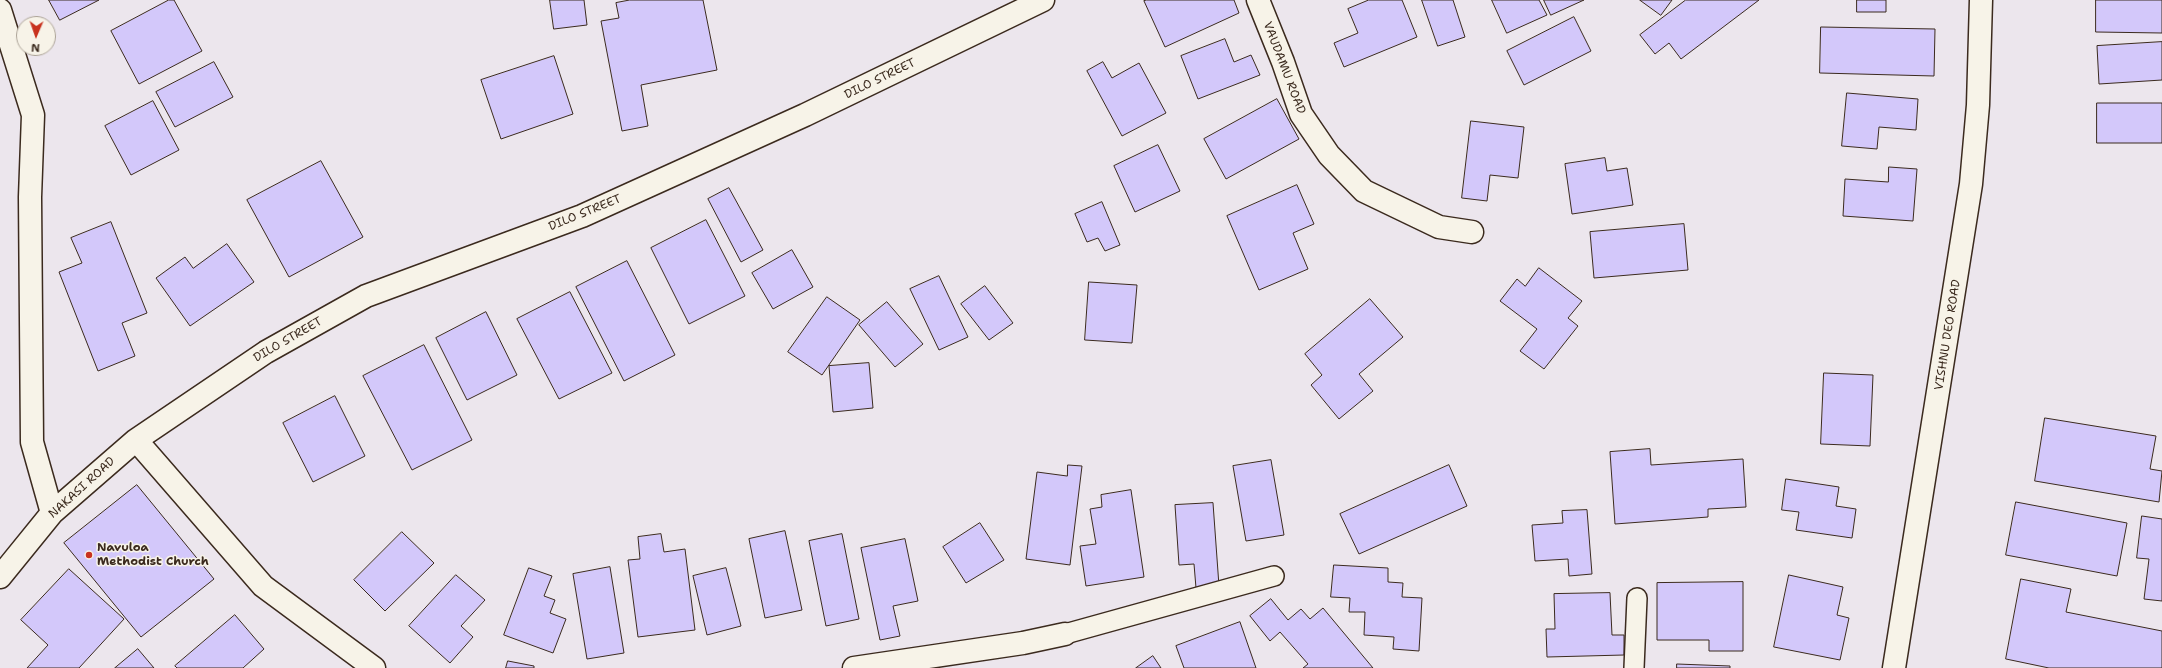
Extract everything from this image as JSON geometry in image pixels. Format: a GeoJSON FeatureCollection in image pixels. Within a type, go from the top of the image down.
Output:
{"type":"FeatureCollection","features":[{"type":"Feature","properties":{"kind":"street","name":"DILO STREET"},"geometry":{"type":"LineString","coordinates":[[136,440],[266,352],[366,296],[582,216],[805,115],[1043,0]]}},
{"type":"Feature","properties":{"kind":"street","name":"VAUDAMU ROAD"},"geometry":{"type":"LineString","coordinates":[[1258,0],[1283,62],[1301,114],[1329,155],[1364,191],[1439,227],[1472,232]]}},
{"type":"Feature","properties":{"kind":"street","name":"VISHNU DEO ROAD"},"geometry":{"type":"LineString","coordinates":[[1894,668],[1970,191],[1978,105],[1981,0]]}},
{"type":"Feature","properties":{"kind":"street"},"geometry":{"type":"LineString","coordinates":[[0,10],[33,115],[30,197],[32,442],[52,513]]}},
{"type":"Feature","properties":{"kind":"street","name":"NAKASI ROAD"},"geometry":{"type":"LineString","coordinates":[[0,577],[52,513],[136,440]]}},
{"type":"Feature","properties":{"kind":"street"},"geometry":{"type":"LineString","coordinates":[[136,440],[262,586],[374,668]]}},
{"type":"Feature","properties":{"kind":"street"},"geometry":{"type":"LineString","coordinates":[[854,668],[1023,643],[1065,634]]}},
{"type":"Feature","properties":{"kind":"lane"},"geometry":{"type":"LineString","coordinates":[[1065,634],[1274,576]]}},
{"type":"Feature","properties":{"kind":"lane"},"geometry":{"type":"LineString","coordinates":[[1634,668],[1637,598]]}},
{"type":"Feature","properties":{"kind":"building"},"geometry":{"type":"Polygon","coordinates":[[[49,0],[99,0],[60,20],[49,0]]]}},
{"type":"Feature","properties":{"kind":"building"},"geometry":{"type":"Polygon","coordinates":[[[169,0],[174,0],[202,51],[139,84],[111,31],[169,0]]]}},
{"type":"Feature","properties":{"kind":"building"},"geometry":{"type":"Polygon","coordinates":[[[550,0],[584,0],[587,25],[554,29],[550,0]]]}},
{"type":"Feature","properties":{"kind":"building"},"geometry":{"type":"Polygon","coordinates":[[[630,0],[703,0],[717,70],[641,85],[648,126],[622,131],[601,21],[619,18],[616,3],[630,0]]]}},
{"type":"Feature","properties":{"kind":"building"},"geometry":{"type":"Polygon","coordinates":[[[1234,0],[1239,13],[1165,47],[1144,1],[1234,0]]]}},
{"type":"Feature","properties":{"kind":"building"},"geometry":{"type":"Polygon","coordinates":[[[1369,0],[1402,0],[1417,37],[1344,67],[1334,43],[1358,33],[1348,9],[1369,0]]]}},
{"type":"Feature","properties":{"kind":"building"},"geometry":{"type":"Polygon","coordinates":[[[1422,0],[1453,0],[1465,37],[1438,46],[1422,0]]]}},
{"type":"Feature","properties":{"kind":"building"},"geometry":{"type":"Polygon","coordinates":[[[1492,0],[1539,0],[1547,15],[1507,33],[1492,0]]]}},
{"type":"Feature","properties":{"kind":"building"},"geometry":{"type":"Polygon","coordinates":[[[1544,0],[1584,0],[1551,15],[1544,0]]]}},
{"type":"Feature","properties":{"kind":"building"},"geometry":{"type":"Polygon","coordinates":[[[1640,0],[1672,0],[1661,15],[1640,0]]]}},
{"type":"Feature","properties":{"kind":"building"},"geometry":{"type":"Polygon","coordinates":[[[1686,0],[1759,0],[1681,59],[1669,43],[1655,54],[1640,35],[1686,0]]]}},
{"type":"Feature","properties":{"kind":"building"},"geometry":{"type":"Polygon","coordinates":[[[1857,0],[1886,0],[1886,12],[1857,12],[1857,0]]]}},
{"type":"Feature","properties":{"kind":"building"},"geometry":{"type":"Polygon","coordinates":[[[2096,0],[2162,0],[2162,33],[2096,32],[2096,0]]]}},
{"type":"Feature","properties":{"kind":"building"},"geometry":{"type":"Polygon","coordinates":[[[1574,17],[1591,51],[1524,85],[1507,51],[1574,17]]]}},
{"type":"Feature","properties":{"kind":"building"},"geometry":{"type":"Polygon","coordinates":[[[1821,27],[1935,29],[1934,76],[1820,73],[1821,27]]]}},
{"type":"Feature","properties":{"kind":"building"},"geometry":{"type":"Polygon","coordinates":[[[1225,39],[1234,62],[1251,55],[1260,75],[1198,99],[1181,56],[1225,39]]]}},
{"type":"Feature","properties":{"kind":"building"},"geometry":{"type":"Polygon","coordinates":[[[2162,42],[2162,80],[2099,84],[2097,46],[2162,42]]]}},
{"type":"Feature","properties":{"kind":"building"},"geometry":{"type":"Polygon","coordinates":[[[554,56],[573,114],[501,139],[481,80],[554,56]]]}},
{"type":"Feature","properties":{"kind":"building"},"geometry":{"type":"Polygon","coordinates":[[[214,62],[233,97],[175,127],[156,92],[214,62]]]}},
{"type":"Feature","properties":{"kind":"building"},"geometry":{"type":"Polygon","coordinates":[[[1103,62],[1112,78],[1139,63],[1166,113],[1122,136],[1087,71],[1103,62]]]}},
{"type":"Feature","properties":{"kind":"building"},"geometry":{"type":"Polygon","coordinates":[[[1847,93],[1918,99],[1916,130],[1879,127],[1877,149],[1842,146],[1847,93]]]}},
{"type":"Feature","properties":{"kind":"building"},"geometry":{"type":"Polygon","coordinates":[[[1277,99],[1299,139],[1226,179],[1204,139],[1277,99]]]}},
{"type":"Feature","properties":{"kind":"building"},"geometry":{"type":"Polygon","coordinates":[[[153,101],[179,150],[131,175],[105,126],[153,101]]]}},
{"type":"Feature","properties":{"kind":"building"},"geometry":{"type":"Polygon","coordinates":[[[2097,103],[2162,103],[2162,143],[2097,143],[2097,103]]]}},
{"type":"Feature","properties":{"kind":"building"},"geometry":{"type":"Polygon","coordinates":[[[1471,121],[1524,127],[1518,178],[1490,175],[1487,201],[1462,198],[1471,121]]]}},
{"type":"Feature","properties":{"kind":"building"},"geometry":{"type":"Polygon","coordinates":[[[1158,145],[1180,191],[1135,212],[1114,166],[1158,145]]]}},
{"type":"Feature","properties":{"kind":"building"},"geometry":{"type":"Polygon","coordinates":[[[1605,158],[1607,171],[1627,168],[1633,205],[1572,214],[1565,164],[1605,158]]]}},
{"type":"Feature","properties":{"kind":"building"},"geometry":{"type":"Polygon","coordinates":[[[321,161],[363,237],[289,277],[247,200],[321,161]]]}},
{"type":"Feature","properties":{"kind":"building"},"geometry":{"type":"Polygon","coordinates":[[[1889,167],[1917,169],[1913,221],[1843,216],[1845,179],[1888,182],[1889,167]]]}},
{"type":"Feature","properties":{"kind":"building"},"geometry":{"type":"Polygon","coordinates":[[[1297,185],[1314,224],[1293,233],[1308,269],[1259,290],[1227,216],[1297,185]]]}},
{"type":"Feature","properties":{"kind":"building"},"geometry":{"type":"Polygon","coordinates":[[[729,188],[763,250],[741,262],[708,199],[729,188]]]}},
{"type":"Feature","properties":{"kind":"building"},"geometry":{"type":"Polygon","coordinates":[[[1102,202],[1120,245],[1105,251],[1098,238],[1087,242],[1075,214],[1102,202]]]}},
{"type":"Feature","properties":{"kind":"building"},"geometry":{"type":"Polygon","coordinates":[[[706,220],[745,296],[689,324],[651,248],[706,220]]]}},
{"type":"Feature","properties":{"kind":"building"},"geometry":{"type":"Polygon","coordinates":[[[111,222],[147,313],[122,323],[135,356],[98,371],[59,272],[82,263],[71,238],[111,222]]]}},
{"type":"Feature","properties":{"kind":"building"},"geometry":{"type":"Polygon","coordinates":[[[1684,224],[1688,270],[1594,278],[1590,232],[1684,224]]]}},
{"type":"Feature","properties":{"kind":"building"},"geometry":{"type":"Polygon","coordinates":[[[227,244],[254,282],[190,326],[156,278],[185,257],[193,268],[227,244]]]}},
{"type":"Feature","properties":{"kind":"building"},"geometry":{"type":"Polygon","coordinates":[[[792,250],[813,287],[773,309],[752,273],[792,250]]]}},
{"type":"Feature","properties":{"kind":"building"},"geometry":{"type":"Polygon","coordinates":[[[627,261],[675,355],[624,381],[576,287],[627,261]]]}},
{"type":"Feature","properties":{"kind":"building"},"geometry":{"type":"Polygon","coordinates":[[[1539,268],[1582,301],[1568,318],[1578,326],[1544,369],[1520,351],[1537,329],[1500,301],[1517,279],[1525,286],[1539,268]]]}},
{"type":"Feature","properties":{"kind":"building"},"geometry":{"type":"Polygon","coordinates":[[[939,276],[968,337],[939,350],[910,289],[939,276]]]}},
{"type":"Feature","properties":{"kind":"building"},"geometry":{"type":"Polygon","coordinates":[[[1089,282],[1137,285],[1132,343],[1085,340],[1089,282]]]}},
{"type":"Feature","properties":{"kind":"building"},"geometry":{"type":"Polygon","coordinates":[[[985,286],[1013,323],[989,340],[961,304],[985,286]]]}},
{"type":"Feature","properties":{"kind":"building"},"geometry":{"type":"Polygon","coordinates":[[[570,292],[612,373],[559,399],[517,319],[570,292]]]}},
{"type":"Feature","properties":{"kind":"building"},"geometry":{"type":"Polygon","coordinates":[[[827,297],[860,320],[822,375],[788,352],[827,297]]]}},
{"type":"Feature","properties":{"kind":"building"},"geometry":{"type":"Polygon","coordinates":[[[1370,299],[1403,337],[1359,374],[1373,391],[1339,419],[1311,385],[1322,375],[1305,354],[1370,299]]]}},
{"type":"Feature","properties":{"kind":"building"},"geometry":{"type":"Polygon","coordinates":[[[887,302],[923,344],[895,367],[859,325],[887,302]]]}},
{"type":"Feature","properties":{"kind":"building"},"geometry":{"type":"Polygon","coordinates":[[[486,312],[517,375],[467,400],[436,338],[486,312]]]}},
{"type":"Feature","properties":{"kind":"building"},"geometry":{"type":"Polygon","coordinates":[[[424,345],[472,440],[412,470],[363,376],[424,345]]]}},
{"type":"Feature","properties":{"kind":"building"},"geometry":{"type":"Polygon","coordinates":[[[869,363],[873,408],[833,412],[829,366],[869,363]]]}},
{"type":"Feature","properties":{"kind":"building"},"geometry":{"type":"Polygon","coordinates":[[[1824,373],[1873,375],[1870,446],[1821,444],[1824,373]]]}},
{"type":"Feature","properties":{"kind":"building"},"geometry":{"type":"Polygon","coordinates":[[[335,396],[365,456],[313,482],[283,423],[335,396]]]}},
{"type":"Feature","properties":{"kind":"building"},"geometry":{"type":"Polygon","coordinates":[[[2045,418],[2156,436],[2150,469],[2162,471],[2159,502],[2035,481],[2045,418]]]}},
{"type":"Feature","properties":{"kind":"building"},"geometry":{"type":"Polygon","coordinates":[[[1650,449],[1651,465],[1743,459],[1746,507],[1708,509],[1708,517],[1615,524],[1610,452],[1650,449]]]}},
{"type":"Feature","properties":{"kind":"building"},"geometry":{"type":"Polygon","coordinates":[[[1271,460],[1284,535],[1246,541],[1233,466],[1271,460]]]}},
{"type":"Feature","properties":{"kind":"building"},"geometry":{"type":"Polygon","coordinates":[[[1068,465],[1082,466],[1070,565],[1026,559],[1037,472],[1067,476],[1068,465]]]}},
{"type":"Feature","properties":{"kind":"building"},"geometry":{"type":"Polygon","coordinates":[[[1449,465],[1467,506],[1359,554],[1340,514],[1449,465]]]}},
{"type":"Feature","properties":{"kind":"building"},"geometry":{"type":"Polygon","coordinates":[[[1786,479],[1839,487],[1836,506],[1856,509],[1852,538],[1796,530],[1799,512],[1782,510],[1786,479]]]}},
{"type":"Feature","properties":{"kind":"building"},"geometry":{"type":"Polygon","coordinates":[[[137,485],[214,579],[141,637],[64,543],[137,485]]]}},
{"type":"Feature","properties":{"kind":"building"},"geometry":{"type":"Polygon","coordinates":[[[1131,490],[1144,577],[1086,586],[1080,546],[1096,544],[1090,509],[1102,507],[1101,495],[1131,490]]]}},
{"type":"Feature","properties":{"kind":"building"},"geometry":{"type":"Polygon","coordinates":[[[2016,502],[2127,523],[2117,576],[2006,555],[2016,502]]]}},
{"type":"Feature","properties":{"kind":"building"},"geometry":{"type":"Polygon","coordinates":[[[1213,503],[1219,586],[1196,588],[1194,564],[1179,565],[1175,505],[1213,503]]]}},
{"type":"Feature","properties":{"kind":"building"},"geometry":{"type":"Polygon","coordinates":[[[1587,510],[1592,574],[1569,576],[1568,559],[1535,561],[1532,525],[1563,523],[1562,511],[1587,510]]]}},
{"type":"Feature","properties":{"kind":"building"},"geometry":{"type":"Polygon","coordinates":[[[2142,516],[2162,519],[2162,601],[2144,599],[2149,559],[2137,558],[2142,516]]]}},
{"type":"Feature","properties":{"kind":"building"},"geometry":{"type":"Polygon","coordinates":[[[980,523],[1004,560],[966,583],[943,547],[980,523]]]}},
{"type":"Feature","properties":{"kind":"building"},"geometry":{"type":"Polygon","coordinates":[[[785,531],[802,610],[765,618],[749,539],[785,531]]]}},
{"type":"Feature","properties":{"kind":"building"},"geometry":{"type":"Polygon","coordinates":[[[402,532],[434,563],[385,611],[354,580],[402,532]]]}},
{"type":"Feature","properties":{"kind":"building"},"geometry":{"type":"Polygon","coordinates":[[[661,534],[664,552],[685,549],[695,630],[638,637],[628,560],[640,559],[638,537],[661,534]]]}},
{"type":"Feature","properties":{"kind":"building"},"geometry":{"type":"Polygon","coordinates":[[[842,534],[859,619],[826,626],[809,541],[842,534]]]}},
{"type":"Feature","properties":{"kind":"building"},"geometry":{"type":"Polygon","coordinates":[[[905,539],[918,601],[893,606],[900,636],[880,640],[861,548],[905,539]]]}},
{"type":"Feature","properties":{"kind":"building"},"geometry":{"type":"Polygon","coordinates":[[[1334,565],[1388,568],[1388,582],[1403,583],[1402,597],[1422,598],[1419,651],[1393,649],[1394,637],[1364,635],[1365,612],[1349,612],[1350,598],[1331,597],[1334,565]]]}},
{"type":"Feature","properties":{"kind":"building"},"geometry":{"type":"Polygon","coordinates":[[[610,567],[624,653],[587,659],[573,574],[610,567]]]}},
{"type":"Feature","properties":{"kind":"building"},"geometry":{"type":"Polygon","coordinates":[[[529,568],[552,576],[544,596],[555,600],[550,613],[566,619],[553,653],[504,635],[529,568]]]}},
{"type":"Feature","properties":{"kind":"building"},"geometry":{"type":"Polygon","coordinates":[[[726,568],[741,626],[707,635],[693,576],[726,568]]]}},
{"type":"Feature","properties":{"kind":"building"},"geometry":{"type":"Polygon","coordinates":[[[69,569],[124,619],[79,668],[27,668],[48,645],[21,620],[69,569]]]}},
{"type":"Feature","properties":{"kind":"building"},"geometry":{"type":"Polygon","coordinates":[[[456,575],[485,600],[461,626],[473,637],[450,663],[409,626],[456,575]]]}},
{"type":"Feature","properties":{"kind":"building"},"geometry":{"type":"Polygon","coordinates":[[[1789,575],[1843,587],[1837,615],[1849,618],[1840,660],[1774,647],[1789,575]]]}},
{"type":"Feature","properties":{"kind":"building"},"geometry":{"type":"Polygon","coordinates":[[[2021,579],[2071,589],[2066,612],[2162,631],[2162,668],[2049,668],[2006,659],[2021,579]]]}},
{"type":"Feature","properties":{"kind":"building"},"geometry":{"type":"Polygon","coordinates":[[[1743,582],[1743,651],[1709,651],[1709,640],[1657,640],[1657,583],[1743,582]]]}},
{"type":"Feature","properties":{"kind":"building"},"geometry":{"type":"Polygon","coordinates":[[[1610,593],[1612,635],[1624,635],[1624,655],[1547,657],[1546,629],[1555,629],[1554,594],[1610,593]]]}},
{"type":"Feature","properties":{"kind":"building"},"geometry":{"type":"Polygon","coordinates":[[[1271,599],[1288,620],[1301,609],[1310,619],[1323,608],[1373,668],[1303,668],[1308,664],[1280,632],[1270,641],[1250,616],[1271,599]]]}},
{"type":"Feature","properties":{"kind":"building"},"geometry":{"type":"Polygon","coordinates":[[[235,615],[264,649],[243,668],[177,668],[175,666],[235,615]]]}},
{"type":"Feature","properties":{"kind":"building"},"geometry":{"type":"Polygon","coordinates":[[[1240,622],[1256,668],[1184,668],[1176,646],[1240,622]]]}},
{"type":"Feature","properties":{"kind":"building"},"geometry":{"type":"Polygon","coordinates":[[[138,649],[154,668],[115,668],[138,649]]]}},
{"type":"Feature","properties":{"kind":"building"},"geometry":{"type":"Polygon","coordinates":[[[1153,656],[1161,668],[1136,668],[1153,656]]]}},
{"type":"Feature","properties":{"kind":"building"},"geometry":{"type":"Polygon","coordinates":[[[508,661],[534,666],[534,668],[506,668],[508,661]]]}},
{"type":"Feature","properties":{"kind":"building"},"geometry":{"type":"Polygon","coordinates":[[[1677,664],[1730,666],[1730,668],[1677,668],[1677,664]]]}},
{"type":"Feature","properties":{"kind":"place","name":"Navuloa Methodist Church"},"geometry":{"type":"Point","coordinates":[89,555]}}]}
